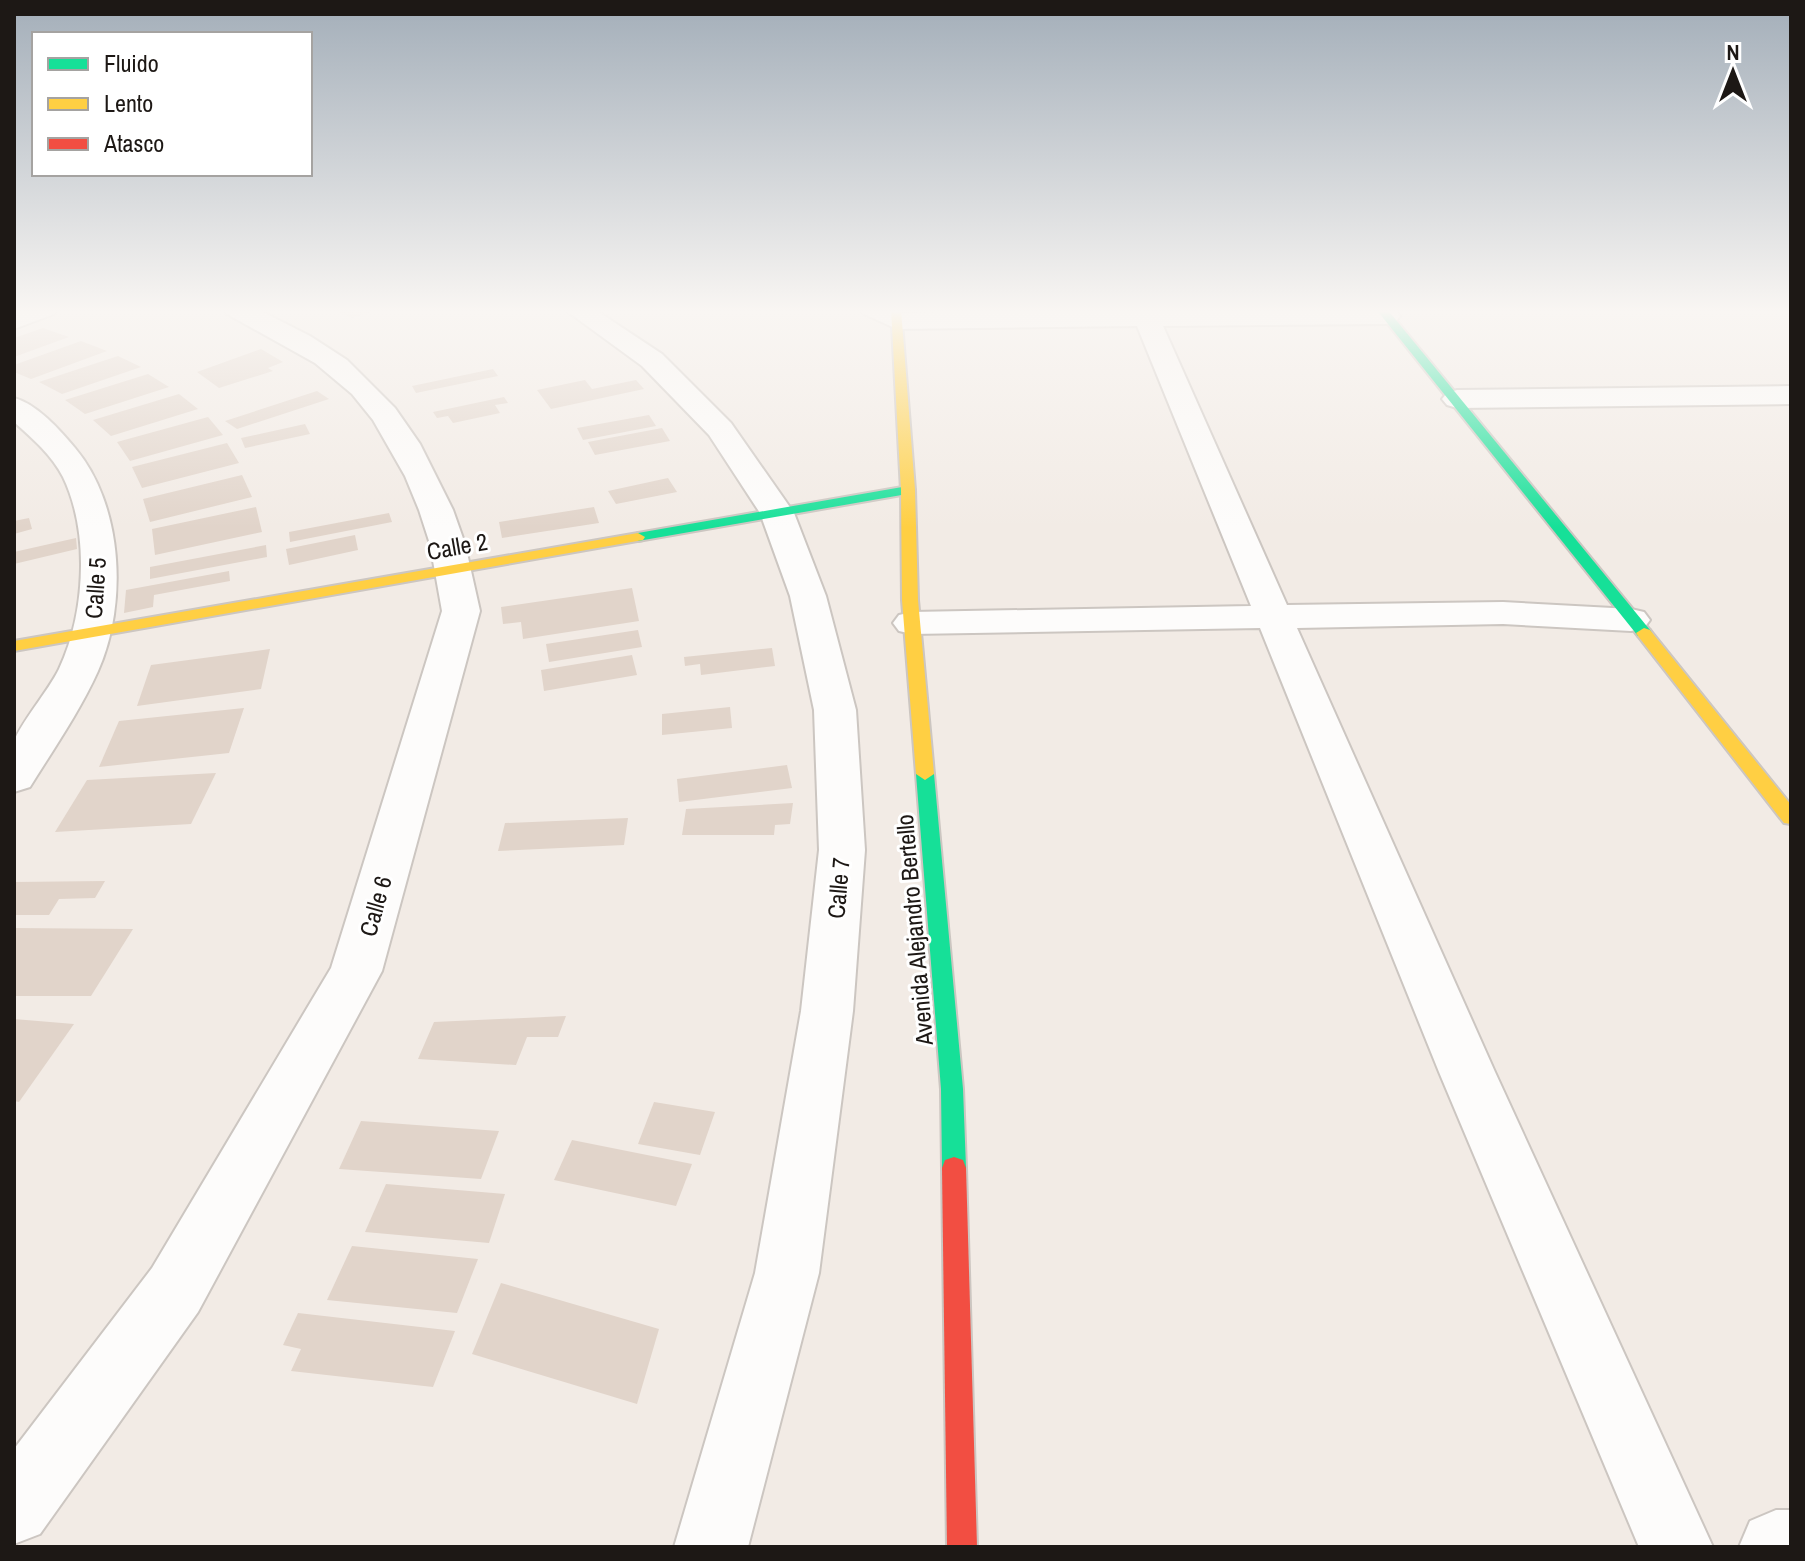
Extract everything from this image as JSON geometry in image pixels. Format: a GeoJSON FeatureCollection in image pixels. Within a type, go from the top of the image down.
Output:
{"type":"FeatureCollection","features":[{"type":"Feature","properties":{"kind":"street","name":"Calle 6"},"geometry":{"type":"LineString","coordinates":[[14,1508],[175,1290],[356,971],[461,611],[456,571],[431,495],[383,411],[354,382]]}},
{"type":"Feature","properties":{"kind":"street","name":"Calle 7"},"geometry":{"type":"LineString","coordinates":[[674,382],[720,429],[777,513],[808,596],[835,710],[842,850],[827,1011],[787,1273],[711,1547]]}},
{"type":"Feature","properties":{"kind":"street","name":"Avenida Alejandro Bertello"},"geometry":{"type":"LineString","coordinates":[[901,382],[912,623],[952,1089],[962,1547]]}},
{"type":"Feature","properties":{"kind":"street"},"geometry":{"type":"LineString","coordinates":[[1173,382],[1467,1072],[1676,1547]]}},
{"type":"Feature","properties":{"kind":"street"},"geometry":{"type":"LineString","coordinates":[[1443,382],[1791,818]]}},
{"type":"Feature","properties":{"kind":"street"},"geometry":{"type":"LineString","coordinates":[[1457,399],[1791,395]]}},
{"type":"Feature","properties":{"kind":"street","name":"Calle 5"},"geometry":{"type":"LineString","coordinates":[[14,407],[53,443],[80,479],[98,546],[92,633],[79,670],[14,777]]}},
{"type":"Feature","properties":{"kind":"street","name":"Calle 2"},"geometry":{"type":"LineString","coordinates":[[14,646],[908,490]]}},
{"type":"Feature","properties":{"kind":"street"},"geometry":{"type":"LineString","coordinates":[[912,623],[1503,613],[1631,620]]}},
{"type":"Feature","properties":{"kind":"street"},"geometry":{"type":"LineString","coordinates":[[1776,1547],[1791,1547]]}},
{"type":"Feature","properties":{"kind":"building"},"geometry":{"type":"Polygon","coordinates":[[[39,382],[98,382],[62,394],[39,382]]]}},
{"type":"Feature","properties":{"kind":"building"},"geometry":{"type":"Polygon","coordinates":[[[123,382],[161,382],[169,387],[85,414],[65,400],[123,382]]]}},
{"type":"Feature","properties":{"kind":"building"},"geometry":{"type":"Polygon","coordinates":[[[211,382],[239,382],[219,388],[211,382]]]}},
{"type":"Feature","properties":{"kind":"building"},"geometry":{"type":"Polygon","coordinates":[[[432,382],[470,382],[416,393],[412,386],[432,382]]]}},
{"type":"Feature","properties":{"kind":"building"},"geometry":{"type":"Polygon","coordinates":[[[576,382],[586,382],[592,389],[638,382],[644,389],[551,409],[537,390],[576,382]]]}},
{"type":"Feature","properties":{"kind":"building"},"geometry":{"type":"Polygon","coordinates":[[[317,391],[329,399],[237,429],[225,421],[317,391]]]}},
{"type":"Feature","properties":{"kind":"building"},"geometry":{"type":"Polygon","coordinates":[[[179,394],[198,409],[111,436],[93,420],[179,394]]]}},
{"type":"Feature","properties":{"kind":"building"},"geometry":{"type":"Polygon","coordinates":[[[504,397],[508,403],[495,405],[500,413],[453,423],[448,416],[437,418],[433,412],[504,397]]]}},
{"type":"Feature","properties":{"kind":"building"},"geometry":{"type":"Polygon","coordinates":[[[649,415],[656,426],[583,440],[577,428],[649,415]]]}},
{"type":"Feature","properties":{"kind":"building"},"geometry":{"type":"Polygon","coordinates":[[[208,417],[223,435],[130,461],[117,442],[208,417]]]}},
{"type":"Feature","properties":{"kind":"building"},"geometry":{"type":"Polygon","coordinates":[[[305,424],[310,434],[245,448],[241,438],[305,424]]]}},
{"type":"Feature","properties":{"kind":"building"},"geometry":{"type":"Polygon","coordinates":[[[662,428],[670,441],[595,455],[588,442],[662,428]]]}},
{"type":"Feature","properties":{"kind":"building"},"geometry":{"type":"Polygon","coordinates":[[[227,443],[239,463],[142,488],[132,467],[227,443]]]}},
{"type":"Feature","properties":{"kind":"building"},"geometry":{"type":"Polygon","coordinates":[[[242,475],[252,497],[150,522],[143,499],[242,475]]]}},
{"type":"Feature","properties":{"kind":"building"},"geometry":{"type":"Polygon","coordinates":[[[668,478],[677,492],[616,504],[608,491],[668,478]]]}},
{"type":"Feature","properties":{"kind":"building"},"geometry":{"type":"Polygon","coordinates":[[[256,507],[262,532],[155,555],[152,529],[256,507]]]}},
{"type":"Feature","properties":{"kind":"building"},"geometry":{"type":"Polygon","coordinates":[[[594,507],[599,523],[502,538],[499,522],[594,507]]]}},
{"type":"Feature","properties":{"kind":"building"},"geometry":{"type":"Polygon","coordinates":[[[389,513],[392,522],[290,542],[289,532],[389,513]]]}},
{"type":"Feature","properties":{"kind":"building"},"geometry":{"type":"Polygon","coordinates":[[[29,518],[32,529],[14,534],[14,521],[29,518]]]}},
{"type":"Feature","properties":{"kind":"building"},"geometry":{"type":"Polygon","coordinates":[[[355,535],[358,550],[289,565],[286,549],[355,535]]]}},
{"type":"Feature","properties":{"kind":"building"},"geometry":{"type":"Polygon","coordinates":[[[76,538],[77,549],[14,564],[14,552],[76,538]]]}},
{"type":"Feature","properties":{"kind":"building"},"geometry":{"type":"Polygon","coordinates":[[[266,545],[267,557],[150,579],[150,567],[266,545]]]}},
{"type":"Feature","properties":{"kind":"building"},"geometry":{"type":"Polygon","coordinates":[[[229,571],[230,581],[154,595],[153,607],[124,613],[126,590],[229,571]]]}},
{"type":"Feature","properties":{"kind":"building"},"geometry":{"type":"Polygon","coordinates":[[[632,588],[639,621],[523,639],[521,622],[503,624],[501,607],[632,588]]]}},
{"type":"Feature","properties":{"kind":"building"},"geometry":{"type":"Polygon","coordinates":[[[638,630],[642,647],[549,662],[546,644],[638,630]]]}},
{"type":"Feature","properties":{"kind":"building"},"geometry":{"type":"Polygon","coordinates":[[[772,648],[775,666],[701,675],[700,664],[685,666],[684,657],[772,648]]]}},
{"type":"Feature","properties":{"kind":"building"},"geometry":{"type":"Polygon","coordinates":[[[270,649],[261,689],[137,706],[151,665],[270,649]]]}},
{"type":"Feature","properties":{"kind":"building"},"geometry":{"type":"Polygon","coordinates":[[[632,655],[637,675],[544,691],[541,670],[632,655]]]}},
{"type":"Feature","properties":{"kind":"building"},"geometry":{"type":"Polygon","coordinates":[[[730,707],[732,728],[662,735],[662,714],[730,707]]]}},
{"type":"Feature","properties":{"kind":"building"},"geometry":{"type":"Polygon","coordinates":[[[244,708],[229,753],[99,767],[119,721],[244,708]]]}},
{"type":"Feature","properties":{"kind":"building"},"geometry":{"type":"Polygon","coordinates":[[[787,765],[792,788],[679,802],[677,779],[787,765]]]}},
{"type":"Feature","properties":{"kind":"building"},"geometry":{"type":"Polygon","coordinates":[[[216,773],[191,824],[55,832],[87,780],[216,773]]]}},
{"type":"Feature","properties":{"kind":"building"},"geometry":{"type":"Polygon","coordinates":[[[793,803],[790,824],[775,825],[774,835],[682,835],[686,809],[793,803]]]}},
{"type":"Feature","properties":{"kind":"building"},"geometry":{"type":"Polygon","coordinates":[[[628,818],[624,845],[498,851],[505,823],[628,818]]]}},
{"type":"Feature","properties":{"kind":"building"},"geometry":{"type":"Polygon","coordinates":[[[105,881],[95,898],[59,899],[49,915],[14,915],[14,882],[105,881]]]}},
{"type":"Feature","properties":{"kind":"building"},"geometry":{"type":"Polygon","coordinates":[[[14,928],[133,929],[91,996],[14,996],[14,928]]]}},
{"type":"Feature","properties":{"kind":"building"},"geometry":{"type":"Polygon","coordinates":[[[566,1016],[558,1037],[527,1037],[516,1065],[418,1059],[434,1022],[566,1016]]]}},
{"type":"Feature","properties":{"kind":"building"},"geometry":{"type":"Polygon","coordinates":[[[14,1019],[74,1024],[19,1102],[14,1101],[14,1019]]]}},
{"type":"Feature","properties":{"kind":"building"},"geometry":{"type":"Polygon","coordinates":[[[654,1102],[715,1112],[700,1155],[638,1144],[654,1102]]]}},
{"type":"Feature","properties":{"kind":"building"},"geometry":{"type":"Polygon","coordinates":[[[361,1121],[499,1131],[481,1179],[339,1169],[361,1121]]]}},
{"type":"Feature","properties":{"kind":"building"},"geometry":{"type":"Polygon","coordinates":[[[572,1140],[692,1164],[676,1206],[554,1180],[572,1140]]]}},
{"type":"Feature","properties":{"kind":"building"},"geometry":{"type":"Polygon","coordinates":[[[386,1184],[505,1194],[489,1243],[365,1232],[386,1184]]]}},
{"type":"Feature","properties":{"kind":"building"},"geometry":{"type":"Polygon","coordinates":[[[352,1246],[478,1259],[457,1313],[327,1300],[352,1246]]]}},
{"type":"Feature","properties":{"kind":"building"},"geometry":{"type":"Polygon","coordinates":[[[501,1283],[659,1329],[637,1404],[472,1354],[501,1283]]]}},
{"type":"Feature","properties":{"kind":"building"},"geometry":{"type":"Polygon","coordinates":[[[298,1313],[455,1331],[433,1387],[291,1371],[301,1349],[283,1345],[298,1313]]]}},
{"type":"Feature","properties":{"kind":"traffic: fast"},"geometry":{"type":"LineString","coordinates":[[1440,382],[1644,633]]}},
{"type":"Feature","properties":{"kind":"traffic: fast"},"geometry":{"type":"LineString","coordinates":[[638,537],[908,490]]}},
{"type":"Feature","properties":{"kind":"traffic: fast"},"geometry":{"type":"LineString","coordinates":[[925,774],[952,1089],[954,1168]]}},
{"type":"Feature","properties":{"kind":"traffic: slow"},"geometry":{"type":"LineString","coordinates":[[901,382],[908,490],[910,600],[925,774]]}},
{"type":"Feature","properties":{"kind":"traffic: slow"},"geometry":{"type":"LineString","coordinates":[[14,646],[638,537]]}},
{"type":"Feature","properties":{"kind":"traffic: slow"},"geometry":{"type":"LineString","coordinates":[[1644,633],[1791,818]]}},
{"type":"Feature","properties":{"kind":"traffic: jam"},"geometry":{"type":"LineString","coordinates":[[954,1168],[962,1547]]}}]}
